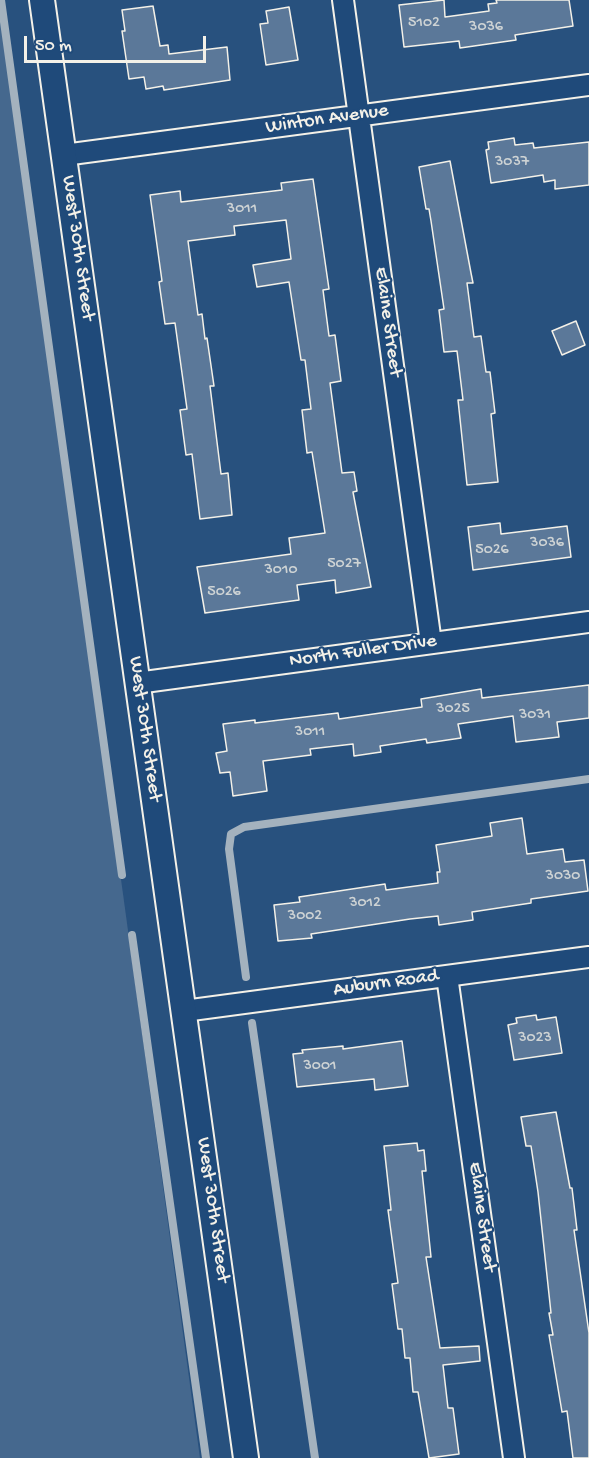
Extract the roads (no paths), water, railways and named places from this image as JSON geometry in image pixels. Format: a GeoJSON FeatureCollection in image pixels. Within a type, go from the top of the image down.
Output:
{"type":"FeatureCollection","features":[{"type":"Feature","properties":{"kind":"street","name":"West 30th Street"},"geometry":{"type":"LineString","coordinates":[[42,0],[246,1458]]}},
{"type":"Feature","properties":{"kind":"street","name":"Elaine Street"},"geometry":{"type":"LineString","coordinates":[[344,0],[431,643]]}},
{"type":"Feature","properties":{"kind":"street","name":"Winton Avenue"},"geometry":{"type":"LineString","coordinates":[[64,155],[589,85]]}},
{"type":"Feature","properties":{"kind":"street","name":"North Fuller Drive"},"geometry":{"type":"LineString","coordinates":[[137,683],[589,622]]}},
{"type":"Feature","properties":{"kind":"street","name":"Auburn Road"},"geometry":{"type":"LineString","coordinates":[[184,1011],[589,957]]}},
{"type":"Feature","properties":{"kind":"street","name":"Elaine Street"},"geometry":{"type":"LineString","coordinates":[[447,976],[514,1458]]}},
{"type":"Feature","properties":{"kind":"waterway"},"geometry":{"type":"LineString","coordinates":[[1,0],[122,875]]}},
{"type":"Feature","properties":{"kind":"waterway"},"geometry":{"type":"LineString","coordinates":[[246,977],[229,849],[231,834],[244,827],[589,779]]}},
{"type":"Feature","properties":{"kind":"waterway"},"geometry":{"type":"LineString","coordinates":[[132,935],[206,1458]]}},
{"type":"Feature","properties":{"kind":"waterway"},"geometry":{"type":"LineString","coordinates":[[252,1023],[315,1458]]}}]}
